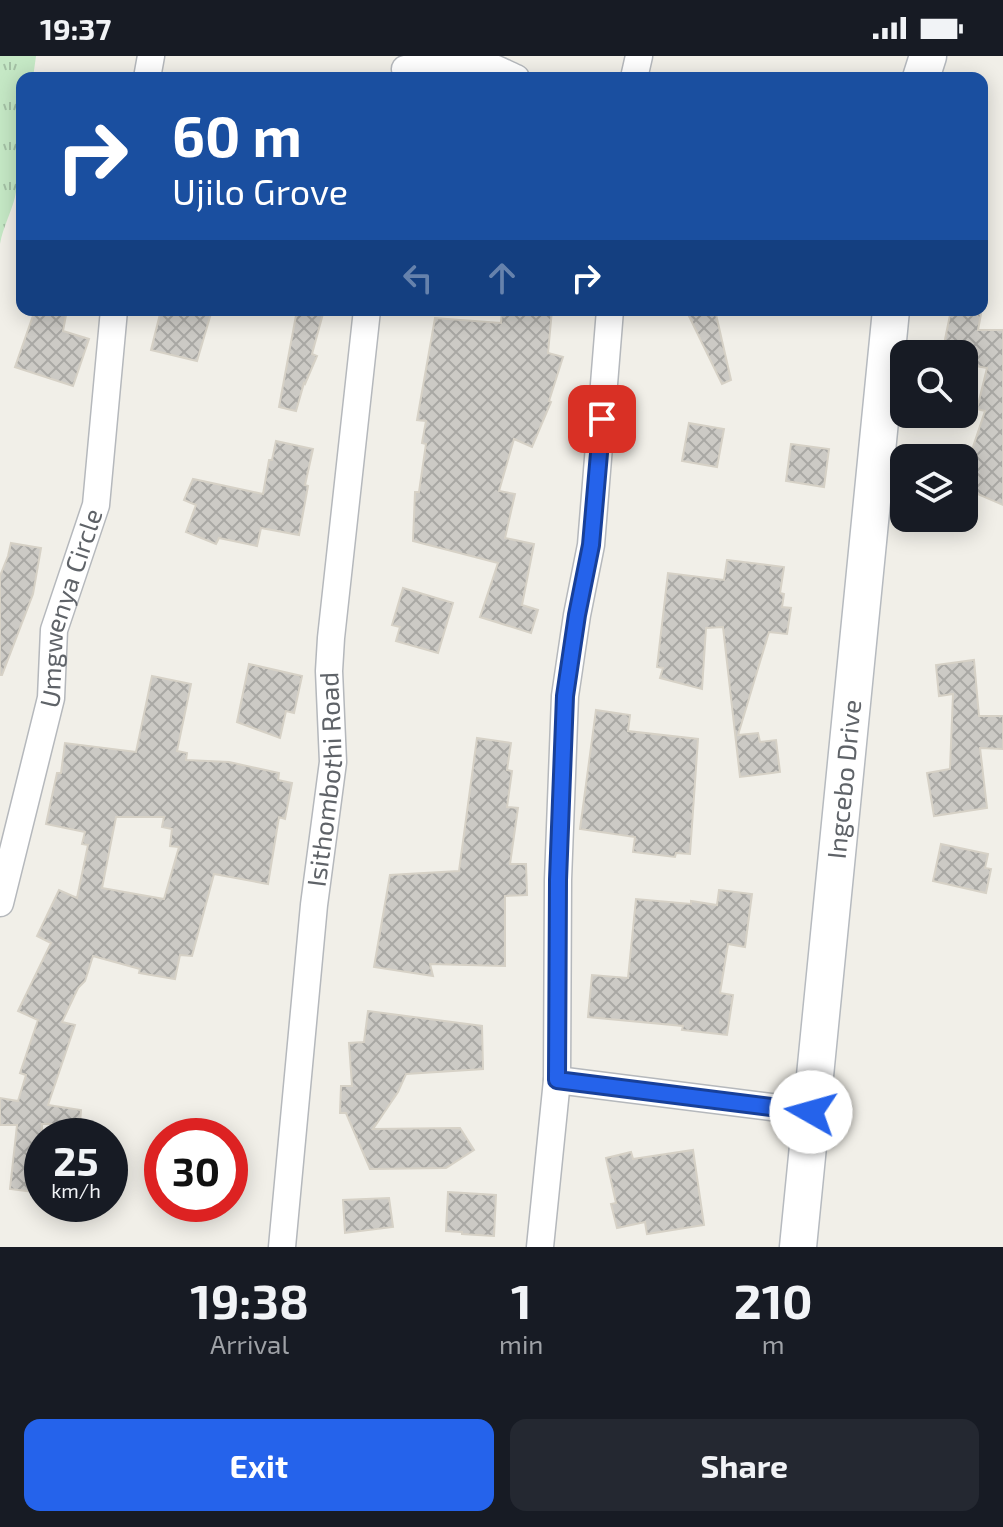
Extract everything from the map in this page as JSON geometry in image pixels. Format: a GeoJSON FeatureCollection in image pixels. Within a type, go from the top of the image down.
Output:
{"type":"FeatureCollection","features":[{"type":"Feature","properties":{"kind":"main road","name":"Ingcebo Drive"},"geometry":{"type":"LineString","coordinates":[[798,1247],[890,316]]}},
{"type":"Feature","properties":{"kind":"street"},"geometry":{"type":"LineString","coordinates":[[404,68],[456,61],[474,62],[503,72]]}},
{"type":"Feature","properties":{"kind":"street","name":"Umgwenya Circle"},"geometry":{"type":"LineString","coordinates":[[0,903],[51,698],[54,630],[96,505],[113,316]]}},
{"type":"Feature","properties":{"kind":"street","name":"Isithombothi Road"},"geometry":{"type":"LineString","coordinates":[[282,1247],[314,905],[333,762],[329,671],[331,638],[366,316]]}},
{"type":"Feature","properties":{"kind":"street"},"geometry":{"type":"LineString","coordinates":[[540,1247],[557,1080],[558,880],[565,696],[591,545],[610,316]]}},
{"type":"Feature","properties":{"kind":"street"},"geometry":{"type":"LineString","coordinates":[[557,1080],[811,1112]]}},
{"type":"Feature","properties":{"kind":"green space"},"geometry":{"type":"Polygon","coordinates":[[[0,56],[36,56],[34,72],[16,72],[16,191],[0,244],[0,56]]]}},
{"type":"Feature","properties":{"kind":"building"},"geometry":{"type":"Polygon","coordinates":[[[33,316],[66,316],[63,331],[89,339],[73,386],[15,367],[33,316]]]}},
{"type":"Feature","properties":{"kind":"building"},"geometry":{"type":"Polygon","coordinates":[[[160,316],[210,316],[197,361],[151,350],[160,316]]]}},
{"type":"Feature","properties":{"kind":"building"},"geometry":{"type":"Polygon","coordinates":[[[296,316],[322,316],[312,354],[317,356],[304,383],[296,411],[279,407],[296,316]]]}},
{"type":"Feature","properties":{"kind":"building"},"geometry":{"type":"Polygon","coordinates":[[[502,316],[551,316],[548,353],[563,357],[551,402],[532,447],[514,439],[499,491],[515,494],[505,538],[534,544],[522,605],[538,610],[531,633],[480,617],[498,563],[413,541],[415,492],[419,492],[426,444],[422,443],[426,421],[417,420],[435,318],[501,323],[502,316]]]}},
{"type":"Feature","properties":{"kind":"building"},"geometry":{"type":"Polygon","coordinates":[[[689,316],[716,316],[731,380],[722,384],[689,316]]]}},
{"type":"Feature","properties":{"kind":"building"},"geometry":{"type":"Polygon","coordinates":[[[950,316],[981,316],[978,330],[1003,330],[1003,505],[978,494],[978,444],[974,444],[985,411],[978,409],[978,405],[987,368],[978,366],[978,340],[945,340],[950,316]]]}},
{"type":"Feature","properties":{"kind":"building"},"geometry":{"type":"Polygon","coordinates":[[[689,423],[724,429],[717,467],[682,461],[689,423]]]}},
{"type":"Feature","properties":{"kind":"building"},"geometry":{"type":"Polygon","coordinates":[[[276,441],[313,449],[299,535],[261,528],[257,546],[219,538],[216,544],[186,532],[196,505],[184,500],[193,479],[263,494],[276,441]]]}},
{"type":"Feature","properties":{"kind":"building"},"geometry":{"type":"Polygon","coordinates":[[[791,444],[829,449],[824,487],[786,481],[791,444]]]}},
{"type":"Feature","properties":{"kind":"building"},"geometry":{"type":"Polygon","coordinates":[[[11,543],[41,548],[33,594],[0,675],[0,576],[11,543]]]}},
{"type":"Feature","properties":{"kind":"building"},"geometry":{"type":"Polygon","coordinates":[[[727,560],[784,567],[780,593],[784,594],[782,607],[791,608],[787,634],[769,632],[738,735],[758,733],[760,742],[776,740],[780,772],[740,777],[723,627],[706,628],[702,689],[660,678],[663,668],[657,667],[668,573],[724,580],[727,560]]]}},
{"type":"Feature","properties":{"kind":"building"},"geometry":{"type":"Polygon","coordinates":[[[403,588],[453,603],[438,653],[396,641],[400,627],[392,625],[403,588]]]}},
{"type":"Feature","properties":{"kind":"building"},"geometry":{"type":"Polygon","coordinates":[[[974,660],[979,716],[1003,716],[1003,749],[980,748],[987,808],[934,816],[927,773],[950,769],[953,694],[939,696],[936,665],[974,660]]]}},
{"type":"Feature","properties":{"kind":"building"},"geometry":{"type":"Polygon","coordinates":[[[249,664],[302,676],[294,713],[286,711],[280,738],[237,722],[249,664]]]}},
{"type":"Feature","properties":{"kind":"building"},"geometry":{"type":"Polygon","coordinates":[[[152,676],[191,684],[177,751],[187,753],[186,760],[229,762],[279,773],[278,780],[292,783],[285,819],[279,817],[268,884],[214,874],[192,956],[180,955],[175,979],[139,973],[140,969],[93,956],[85,981],[78,988],[62,1022],[75,1025],[48,1105],[81,1110],[80,1118],[24,1118],[24,1191],[10,1189],[17,1125],[0,1125],[0,1098],[18,1101],[26,1075],[20,1073],[38,1020],[18,1011],[51,943],[37,936],[59,890],[77,898],[88,845],[82,844],[85,832],[46,824],[57,773],[61,773],[65,743],[136,752],[152,676]],[[116,817],[102,888],[164,899],[179,847],[170,846],[172,829],[162,827],[164,817],[116,817]]]}},
{"type":"Feature","properties":{"kind":"building"},"geometry":{"type":"Polygon","coordinates":[[[596,710],[630,715],[628,731],[698,739],[690,854],[676,853],[675,857],[633,852],[635,837],[580,829],[596,710]]]}},
{"type":"Feature","properties":{"kind":"building"},"geometry":{"type":"Polygon","coordinates":[[[477,738],[511,743],[507,770],[512,771],[507,807],[518,808],[510,864],[526,864],[527,895],[505,896],[505,966],[430,964],[433,976],[374,967],[390,875],[459,871],[477,738]]]}},
{"type":"Feature","properties":{"kind":"building"},"geometry":{"type":"Polygon","coordinates":[[[941,844],[988,854],[985,868],[991,869],[986,893],[933,881],[941,844]]]}},
{"type":"Feature","properties":{"kind":"building"},"geometry":{"type":"Polygon","coordinates":[[[719,890],[752,894],[745,947],[728,944],[720,993],[733,995],[727,1035],[682,1030],[683,1026],[588,1017],[592,975],[628,978],[636,899],[717,905],[719,890]]]}},
{"type":"Feature","properties":{"kind":"building"},"geometry":{"type":"Polygon","coordinates":[[[368,1011],[482,1026],[483,1069],[406,1074],[398,1092],[373,1129],[460,1128],[474,1150],[446,1168],[370,1169],[346,1113],[340,1113],[341,1086],[352,1086],[349,1043],[364,1042],[368,1011]]]}},
{"type":"Feature","properties":{"kind":"building"},"geometry":{"type":"Polygon","coordinates":[[[693,1150],[704,1225],[647,1234],[645,1222],[617,1228],[611,1204],[616,1203],[606,1158],[631,1152],[633,1159],[693,1150]]]}},
{"type":"Feature","properties":{"kind":"building"},"geometry":{"type":"Polygon","coordinates":[[[448,1192],[496,1195],[494,1236],[446,1231],[448,1192]]]}},
{"type":"Feature","properties":{"kind":"building"},"geometry":{"type":"Polygon","coordinates":[[[389,1198],[393,1227],[345,1233],[343,1200],[389,1198]]]}},
{"type":"Feature","properties":{"kind":"route"},"geometry":{"type":"LineString","coordinates":[[602,419],[591,545],[565,696],[558,880],[557,1080],[811,1112]]}}]}
